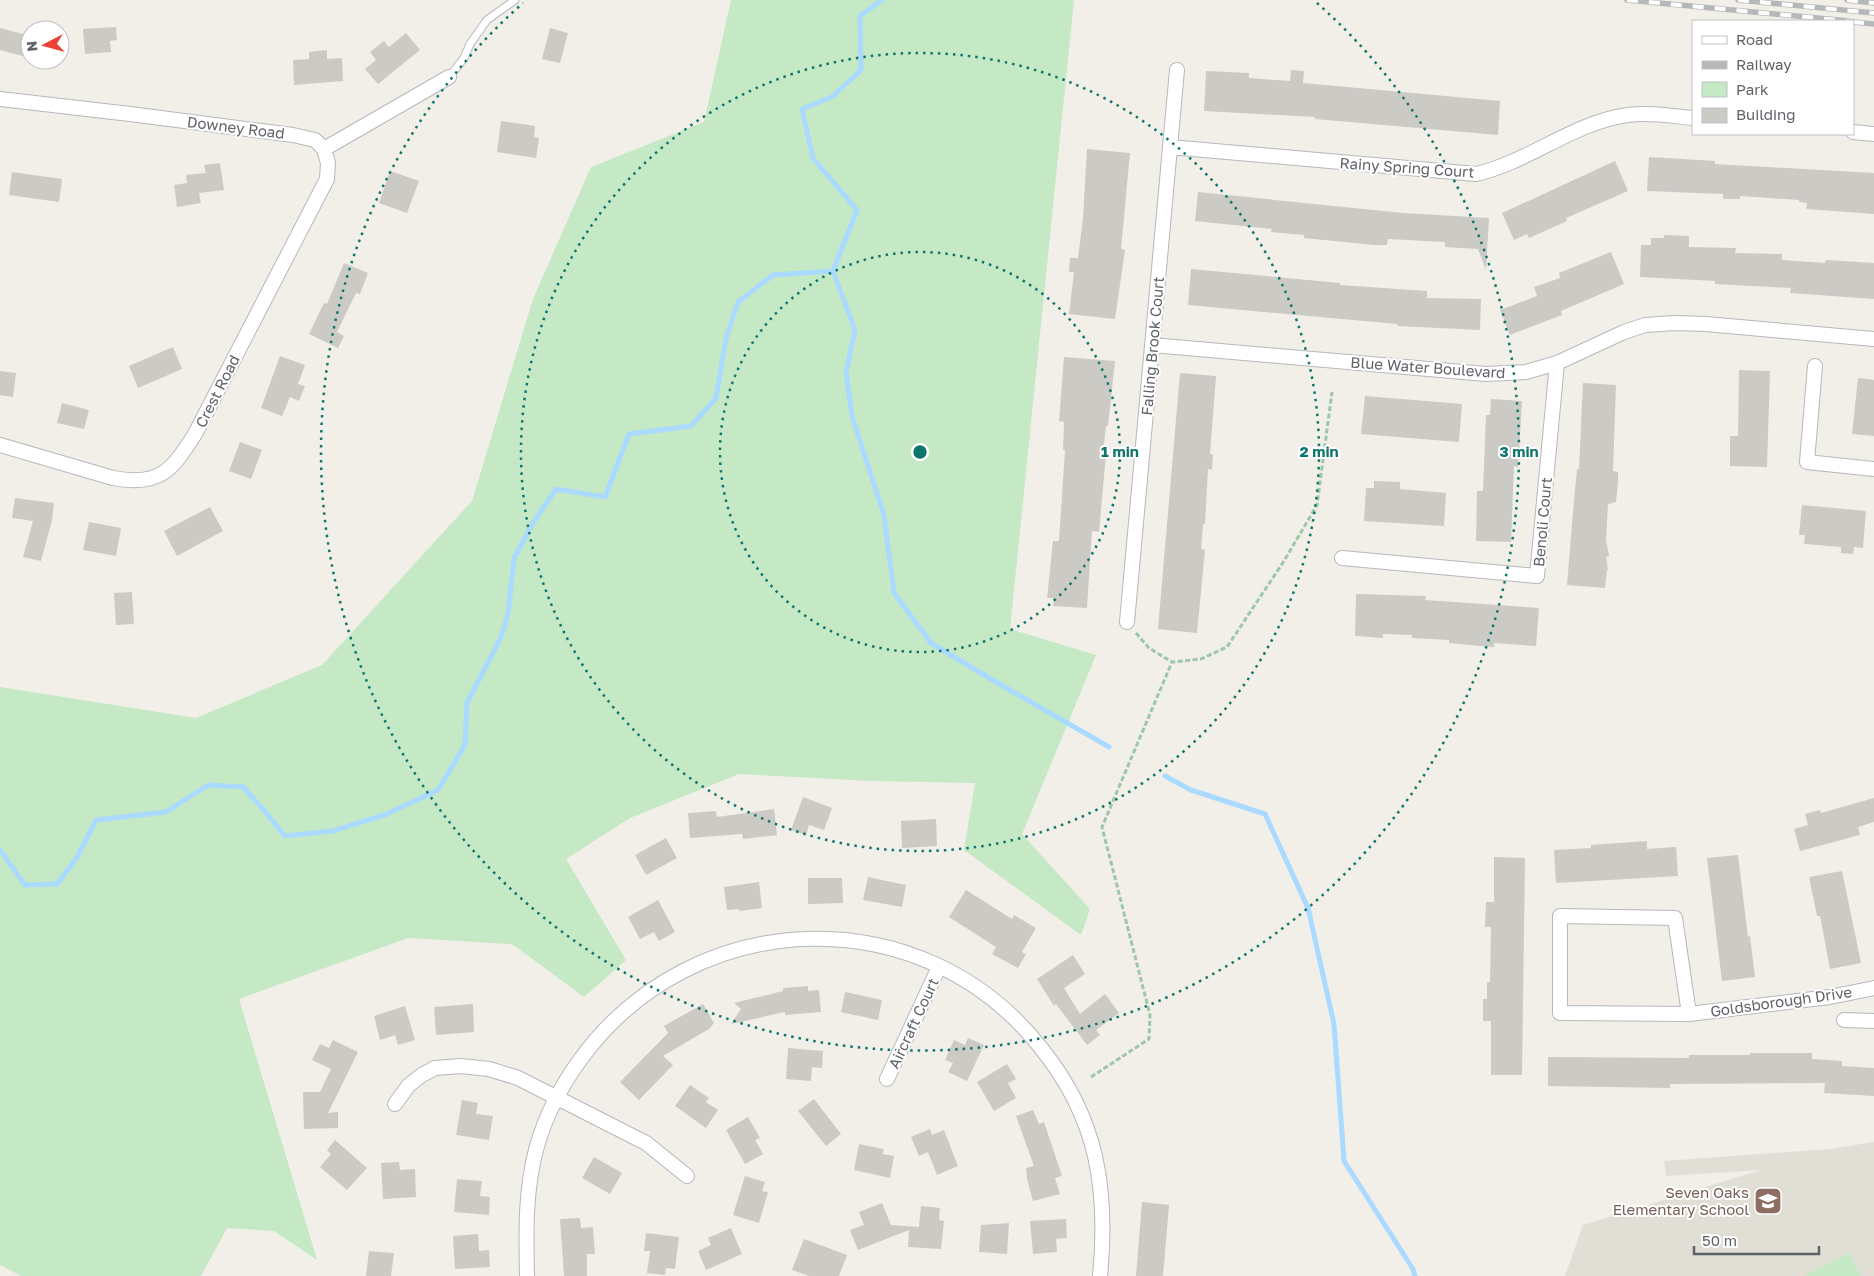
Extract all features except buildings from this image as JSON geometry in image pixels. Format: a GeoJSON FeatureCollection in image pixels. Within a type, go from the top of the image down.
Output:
{"type":"FeatureCollection","features":[{"type":"Feature","properties":{"kind":"street","name":"Falling Brook Court"},"geometry":{"type":"LineString","coordinates":[[1127,622],[1177,70]]}},
{"type":"Feature","properties":{"kind":"street"},"geometry":{"type":"LineString","coordinates":[[324,149],[449,77]]}},
{"type":"Feature","properties":{"kind":"street","name":"Downey Road"},"geometry":{"type":"LineString","coordinates":[[0,99],[294,135],[315,140],[324,149]]}},
{"type":"Feature","properties":{"kind":"street","name":"Rainy Spring Court"},"geometry":{"type":"LineString","coordinates":[[1170,147],[1476,174],[1494,170],[1592,125],[1627,115],[1648,114],[1692,118]]}},
{"type":"Feature","properties":{"kind":"street"},"geometry":{"type":"LineString","coordinates":[[1854,132],[1874,134]]}},
{"type":"Feature","properties":{"kind":"street","name":"Crest Road"},"geometry":{"type":"LineString","coordinates":[[0,445],[127,481],[140,481],[156,477],[169,470],[180,458],[195,434],[327,179],[328,163],[324,149]]}},
{"type":"Feature","properties":{"kind":"street","name":"Blue Water Boulevard"},"geometry":{"type":"LineString","coordinates":[[1152,345],[1486,374],[1526,372],[1557,363],[1624,332],[1645,325],[1676,323],[1874,339]]}},
{"type":"Feature","properties":{"kind":"street","name":"Benoli Court"},"geometry":{"type":"LineString","coordinates":[[1342,558],[1537,576],[1557,363]]}},
{"type":"Feature","properties":{"kind":"street"},"geometry":{"type":"LineString","coordinates":[[1815,366],[1807,462],[1874,469]]}},
{"type":"Feature","properties":{"kind":"street","name":"Goldsborough Drive"},"geometry":{"type":"LineString","coordinates":[[1689,1014],[1675,918],[1560,916],[1560,1013],[1689,1014],[1830,997],[1874,988]]}},
{"type":"Feature","properties":{"kind":"street"},"geometry":{"type":"LineString","coordinates":[[527,1276],[526,1225],[529,1183],[538,1146],[546,1120],[557,1098],[571,1072],[590,1047],[624,1010],[665,980],[689,967],[747,946],[807,938],[879,946],[916,956],[966,980],[1015,1018],[1050,1059],[1069,1089],[1084,1122],[1095,1154],[1102,1193],[1104,1232],[1100,1276]]}},
{"type":"Feature","properties":{"kind":"street","name":"Aircraft Court"},"geometry":{"type":"LineString","coordinates":[[887,1079],[939,967]]}},
{"type":"Feature","properties":{"kind":"street"},"geometry":{"type":"LineString","coordinates":[[1844,1020],[1874,1022]]}},
{"type":"Feature","properties":{"kind":"street"},"geometry":{"type":"LineString","coordinates":[[395,1104],[409,1085],[435,1068],[461,1066],[489,1069],[518,1078],[646,1143],[687,1176]]}},
{"type":"Feature","properties":{"kind":"lane"},"geometry":{"type":"LineString","coordinates":[[449,77],[464,58],[470,44],[487,20],[515,0]]}},
{"type":"Feature","properties":{"kind":"path"},"geometry":{"type":"LineString","coordinates":[[1136,633],[1149,648],[1172,662],[1201,659],[1227,647],[1284,562],[1317,505],[1332,392]]}},
{"type":"Feature","properties":{"kind":"path"},"geometry":{"type":"LineString","coordinates":[[1091,1077],[1149,1039],[1150,1015],[1102,826],[1172,662]]}},
{"type":"Feature","properties":{"kind":"shaded area","name":"Seven Oaks Elementary School"},"geometry":{"type":"Polygon","coordinates":[[[1874,1142],[1874,1276],[1565,1276],[1583,1225],[1761,1170],[1666,1176],[1664,1161],[1830,1149],[1874,1142]]]}},
{"type":"Feature","properties":{"kind":"green space"},"geometry":{"type":"Polygon","coordinates":[[[731,0],[1074,0],[1010,629],[1096,655],[1022,834],[1090,909],[1081,935],[964,850],[975,783],[871,781],[739,774],[630,818],[566,859],[626,960],[584,997],[512,944],[408,938],[239,999],[317,1260],[274,1231],[227,1228],[201,1276],[21,1276],[0,1265],[0,687],[196,718],[322,665],[472,501],[533,299],[591,167],[704,122],[731,0]]]}},
{"type":"Feature","properties":{"kind":"green space"},"geometry":{"type":"Polygon","coordinates":[[[1849,1253],[1861,1276],[1805,1276],[1805,1275],[1849,1253]]]}},
{"type":"Feature","properties":{"kind":"waterway"},"geometry":{"type":"LineString","coordinates":[[882,0],[860,16],[861,70],[832,97],[802,109],[813,158],[857,210],[833,271],[855,330],[846,372],[852,416],[884,515],[894,593],[931,643],[1109,747]]}},
{"type":"Feature","properties":{"kind":"waterway"},"geometry":{"type":"LineString","coordinates":[[0,850],[25,885],[57,884],[76,859],[96,820],[166,812],[208,785],[243,787],[285,836],[333,831],[387,814],[438,790],[465,745],[467,703],[501,637],[508,614],[514,558],[533,523],[556,489],[605,497],[629,434],[691,426],[716,398],[726,339],[738,302],[773,275],[833,271]]}},
{"type":"Feature","properties":{"kind":"waterway"},"geometry":{"type":"LineString","coordinates":[[1165,776],[1191,790],[1265,814],[1308,908],[1334,1024],[1344,1161],[1413,1269],[1415,1276]]}},
{"type":"Feature","properties":{"kind":"railway"},"geometry":{"type":"LineString","coordinates":[[1627,0],[1838,20]]}},
{"type":"Feature","properties":{"kind":"railway"},"geometry":{"type":"LineString","coordinates":[[1738,0],[1874,13]]}},
{"type":"Feature","properties":{"kind":"railway"},"geometry":{"type":"LineString","coordinates":[[1847,0],[1874,3]]}},
{"type":"Feature","properties":{"kind":"railway"},"geometry":{"type":"LineString","coordinates":[[1854,22],[1874,24]]}},
{"type":"Feature","properties":{"kind":"place","name":"Seven Oaks Elementary School"},"geometry":{"type":"Point","coordinates":[1768,1201]}}]}
